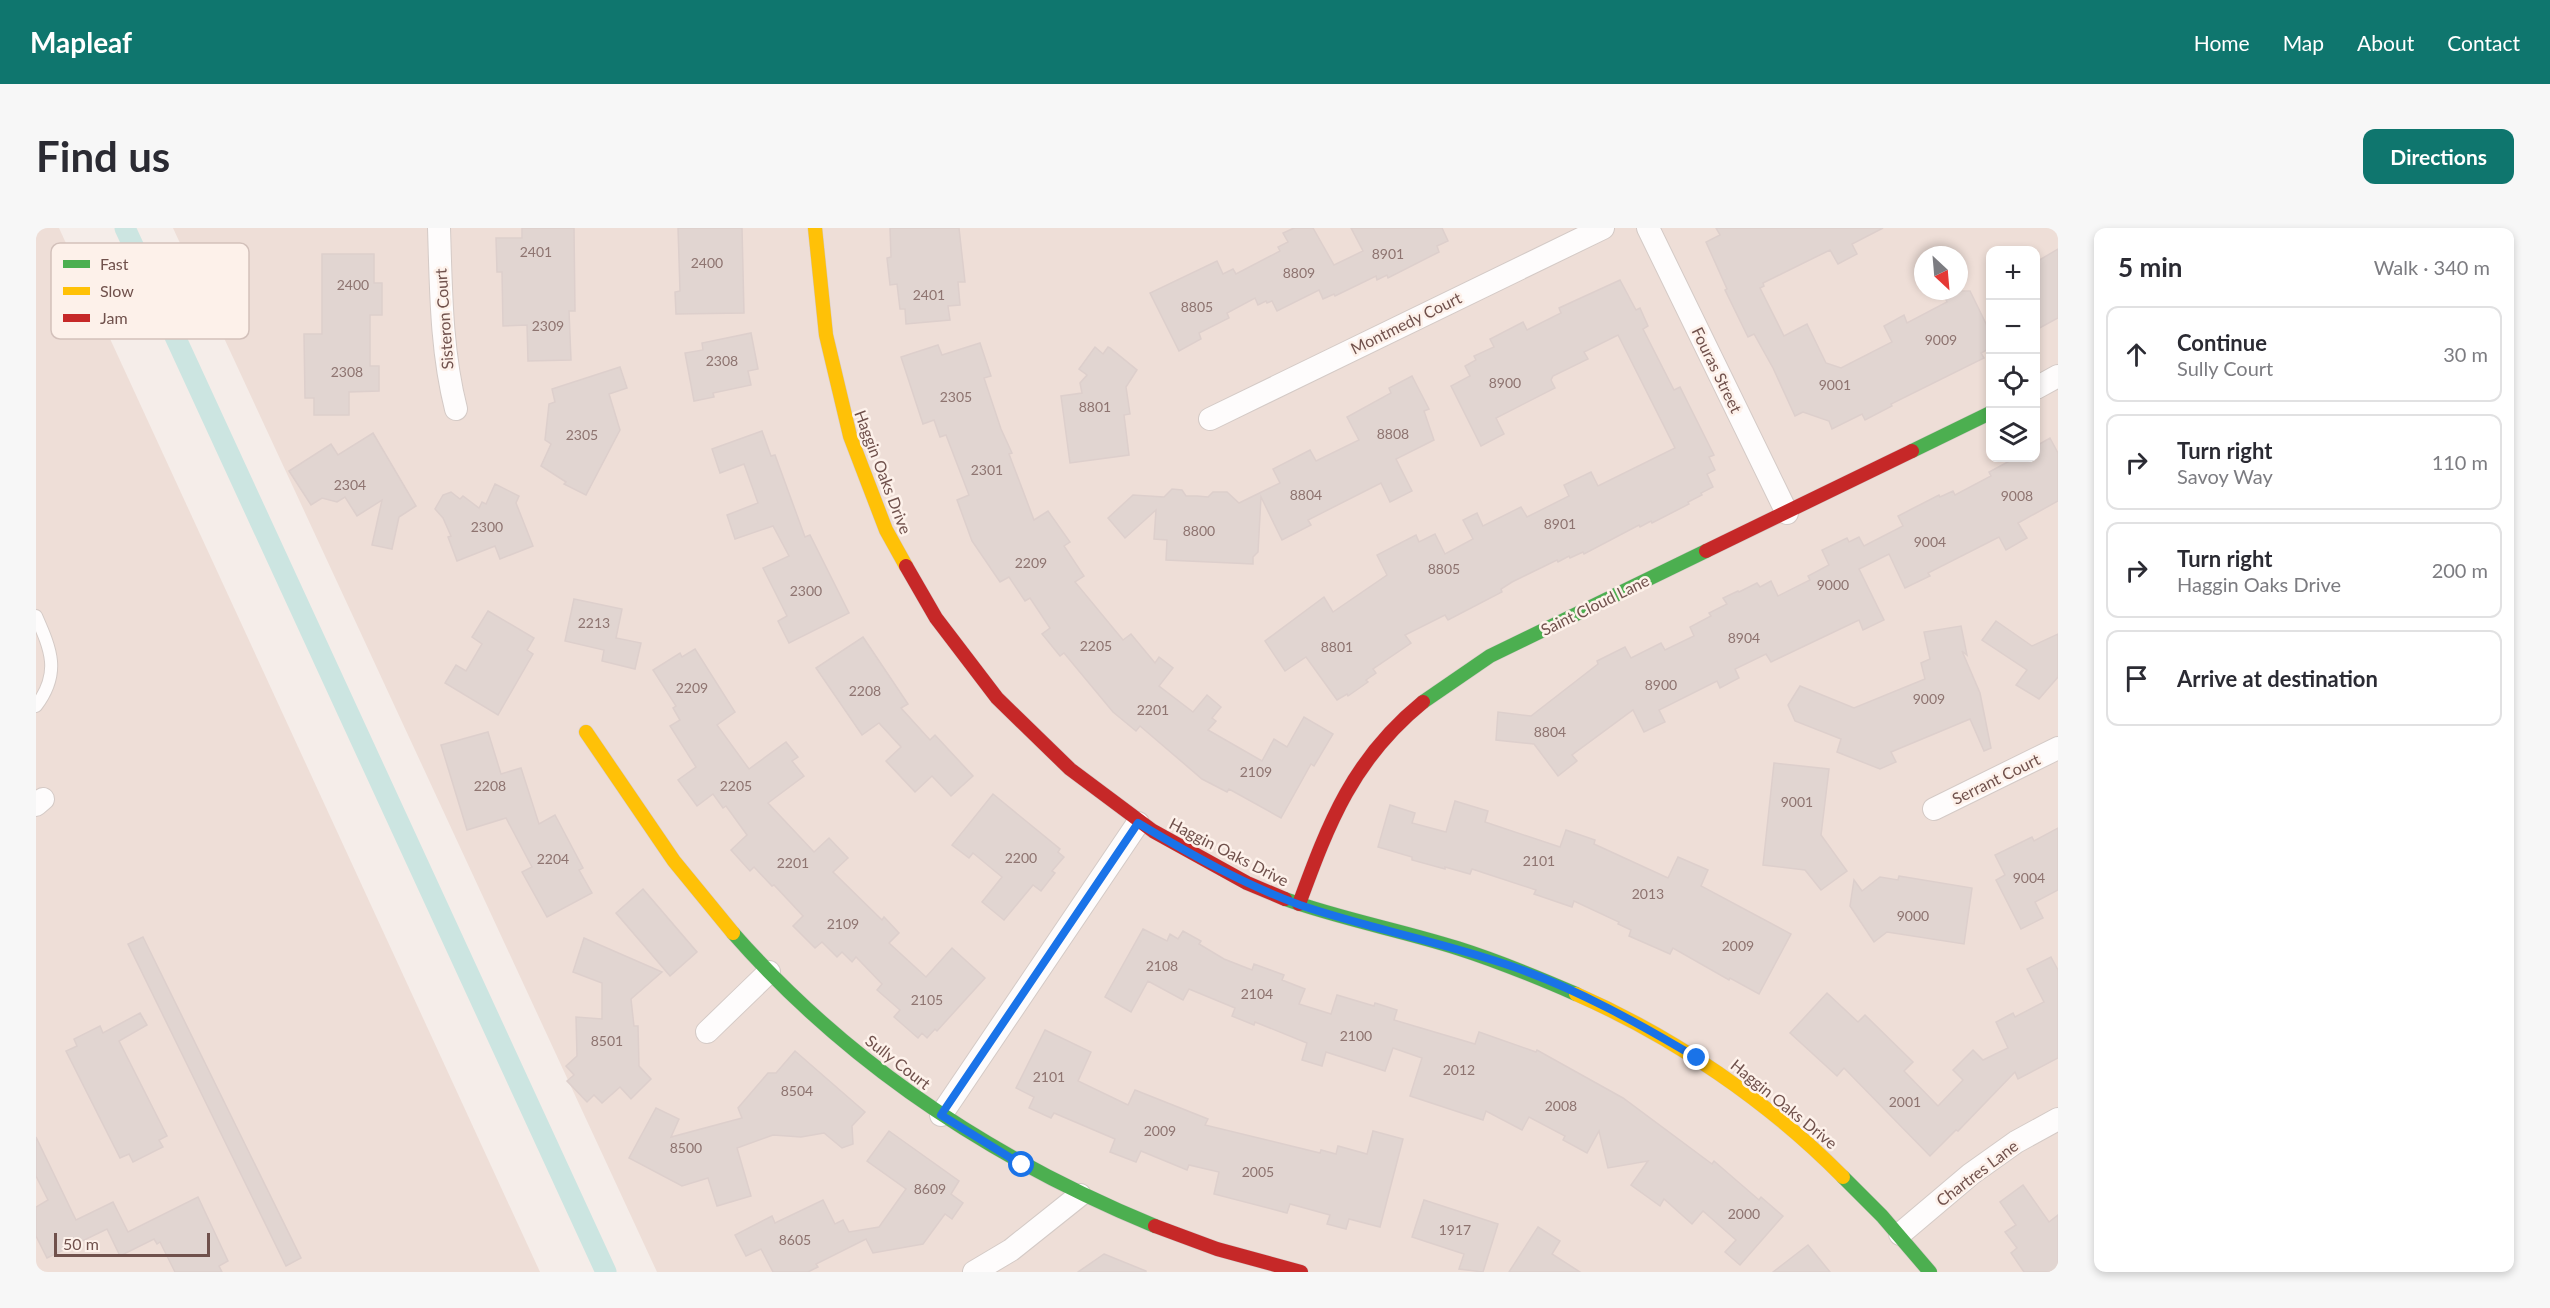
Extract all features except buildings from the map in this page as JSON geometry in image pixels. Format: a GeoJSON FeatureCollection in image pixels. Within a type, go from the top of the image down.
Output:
{"type":"FeatureCollection","features":[{"type":"Feature","properties":{"kind":"street","name":"Sisteron Court"},"geometry":{"type":"LineString","coordinates":[[439,228],[443,341],[456,410]]}},
{"type":"Feature","properties":{"kind":"street","name":"Haggin Oaks Drive"},"geometry":{"type":"LineString","coordinates":[[815,228],[816,274],[825,337],[838,401],[853,450],[876,510],[905,567],[961,655],[1002,704],[1047,750],[1077,777],[1138,823],[1193,856],[1250,885],[1335,916],[1454,947],[1516,968],[1577,993],[1636,1022],[1697,1058],[1752,1096],[1803,1137],[1852,1182],[1900,1234],[1930,1272]]}},
{"type":"Feature","properties":{"kind":"street","name":"Montmedy Court"},"geometry":{"type":"LineString","coordinates":[[1210,418],[1603,228]]}},
{"type":"Feature","properties":{"kind":"street","name":"Fouras Street"},"geometry":{"type":"LineString","coordinates":[[1648,228],[1787,513]]}},
{"type":"Feature","properties":{"kind":"street"},"geometry":{"type":"LineString","coordinates":[[2040,386],[2058,376]]}},
{"type":"Feature","properties":{"kind":"street","name":"Saint Cloud Lane"},"geometry":{"type":"LineString","coordinates":[[1299,904],[1326,831],[1345,793],[1369,757],[1419,704],[1448,681],[1490,656],[1986,415]]}},
{"type":"Feature","properties":{"kind":"street","name":"Sully Court"},"geometry":{"type":"LineString","coordinates":[[586,732],[660,841],[706,902],[769,972],[824,1024],[882,1073],[941,1115],[1022,1165],[1080,1195],[1168,1232],[1240,1256],[1300,1272]]}},
{"type":"Feature","properties":{"kind":"street","name":"Serrant Court"},"geometry":{"type":"LineString","coordinates":[[1934,809],[2058,748]]}},
{"type":"Feature","properties":{"kind":"street"},"geometry":{"type":"LineString","coordinates":[[941,1115],[1138,823]]}},
{"type":"Feature","properties":{"kind":"street"},"geometry":{"type":"LineString","coordinates":[[707,1032],[769,972]]}},
{"type":"Feature","properties":{"kind":"street","name":"Chartres Lane"},"geometry":{"type":"LineString","coordinates":[[1900,1234],[1971,1174],[2016,1142],[2058,1119]]}},
{"type":"Feature","properties":{"kind":"street"},"geometry":{"type":"LineString","coordinates":[[974,1272],[1011,1250],[1080,1195]]}},
{"type":"Feature","properties":{"kind":"lane"},"geometry":{"type":"LineString","coordinates":[[36,616],[51,649],[53,672],[43,697],[36,706]]}},
{"type":"Feature","properties":{"kind":"shaded area"},"geometry":{"type":"Polygon","coordinates":[[[36,228],[59,228],[66,243],[51,243],[51,339],[110,339],[540,1272],[36,1272],[36,228]]]}},
{"type":"Feature","properties":{"kind":"shaded area"},"geometry":{"type":"Polygon","coordinates":[[[173,228],[2058,228],[2058,1272],[657,1272],[224,339],[249,339],[249,243],[180,243],[173,228]]]}},
{"type":"Feature","properties":{"kind":"waterway"},"geometry":{"type":"LineString","coordinates":[[125,228],[132,243]]}},
{"type":"Feature","properties":{"kind":"waterway"},"geometry":{"type":"LineString","coordinates":[[176,339],[606,1272]]}},
{"type":"Feature","properties":{"kind":"traffic: fast"},"geometry":{"type":"LineString","coordinates":[[1912,451],[1986,415]]}},
{"type":"Feature","properties":{"kind":"traffic: fast"},"geometry":{"type":"LineString","coordinates":[[1423,702],[1490,656],[1706,551]]}},
{"type":"Feature","properties":{"kind":"traffic: fast"},"geometry":{"type":"LineString","coordinates":[[1285,899],[1327,913],[1457,948],[1576,994]]}},
{"type":"Feature","properties":{"kind":"traffic: fast"},"geometry":{"type":"LineString","coordinates":[[733,933],[825,1025],[927,1104],[981,1139],[1037,1171],[1155,1226]]}},
{"type":"Feature","properties":{"kind":"traffic: fast"},"geometry":{"type":"LineString","coordinates":[[1843,1177],[1882,1216],[1930,1272]]}},
{"type":"Feature","properties":{"kind":"traffic: slow"},"geometry":{"type":"LineString","coordinates":[[815,228],[826,335],[850,436],[886,530],[906,566]]}},
{"type":"Feature","properties":{"kind":"traffic: slow"},"geometry":{"type":"LineString","coordinates":[[586,732],[674,861],[733,933]]}},
{"type":"Feature","properties":{"kind":"traffic: slow"},"geometry":{"type":"LineString","coordinates":[[1576,994],[1649,1030],[1718,1073],[1783,1122],[1843,1177]]}},
{"type":"Feature","properties":{"kind":"traffic: jam"},"geometry":{"type":"LineString","coordinates":[[1706,551],[1912,451]]}},
{"type":"Feature","properties":{"kind":"traffic: jam"},"geometry":{"type":"LineString","coordinates":[[906,566],[936,618],[997,698],[1070,769],[1153,831],[1247,883],[1285,899]]}},
{"type":"Feature","properties":{"kind":"traffic: jam"},"geometry":{"type":"LineString","coordinates":[[1299,904],[1333,819],[1361,769],[1378,746],[1423,702]]}},
{"type":"Feature","properties":{"kind":"traffic: jam"},"geometry":{"type":"LineString","coordinates":[[1155,1226],[1217,1249],[1301,1272]]}},
{"type":"Feature","properties":{"kind":"route"},"geometry":{"type":"LineString","coordinates":[[1022,1165],[941,1115],[1138,823],[1193,856],[1250,885],[1335,916],[1454,947],[1516,968],[1577,993],[1636,1022],[1697,1058]]}}]}
